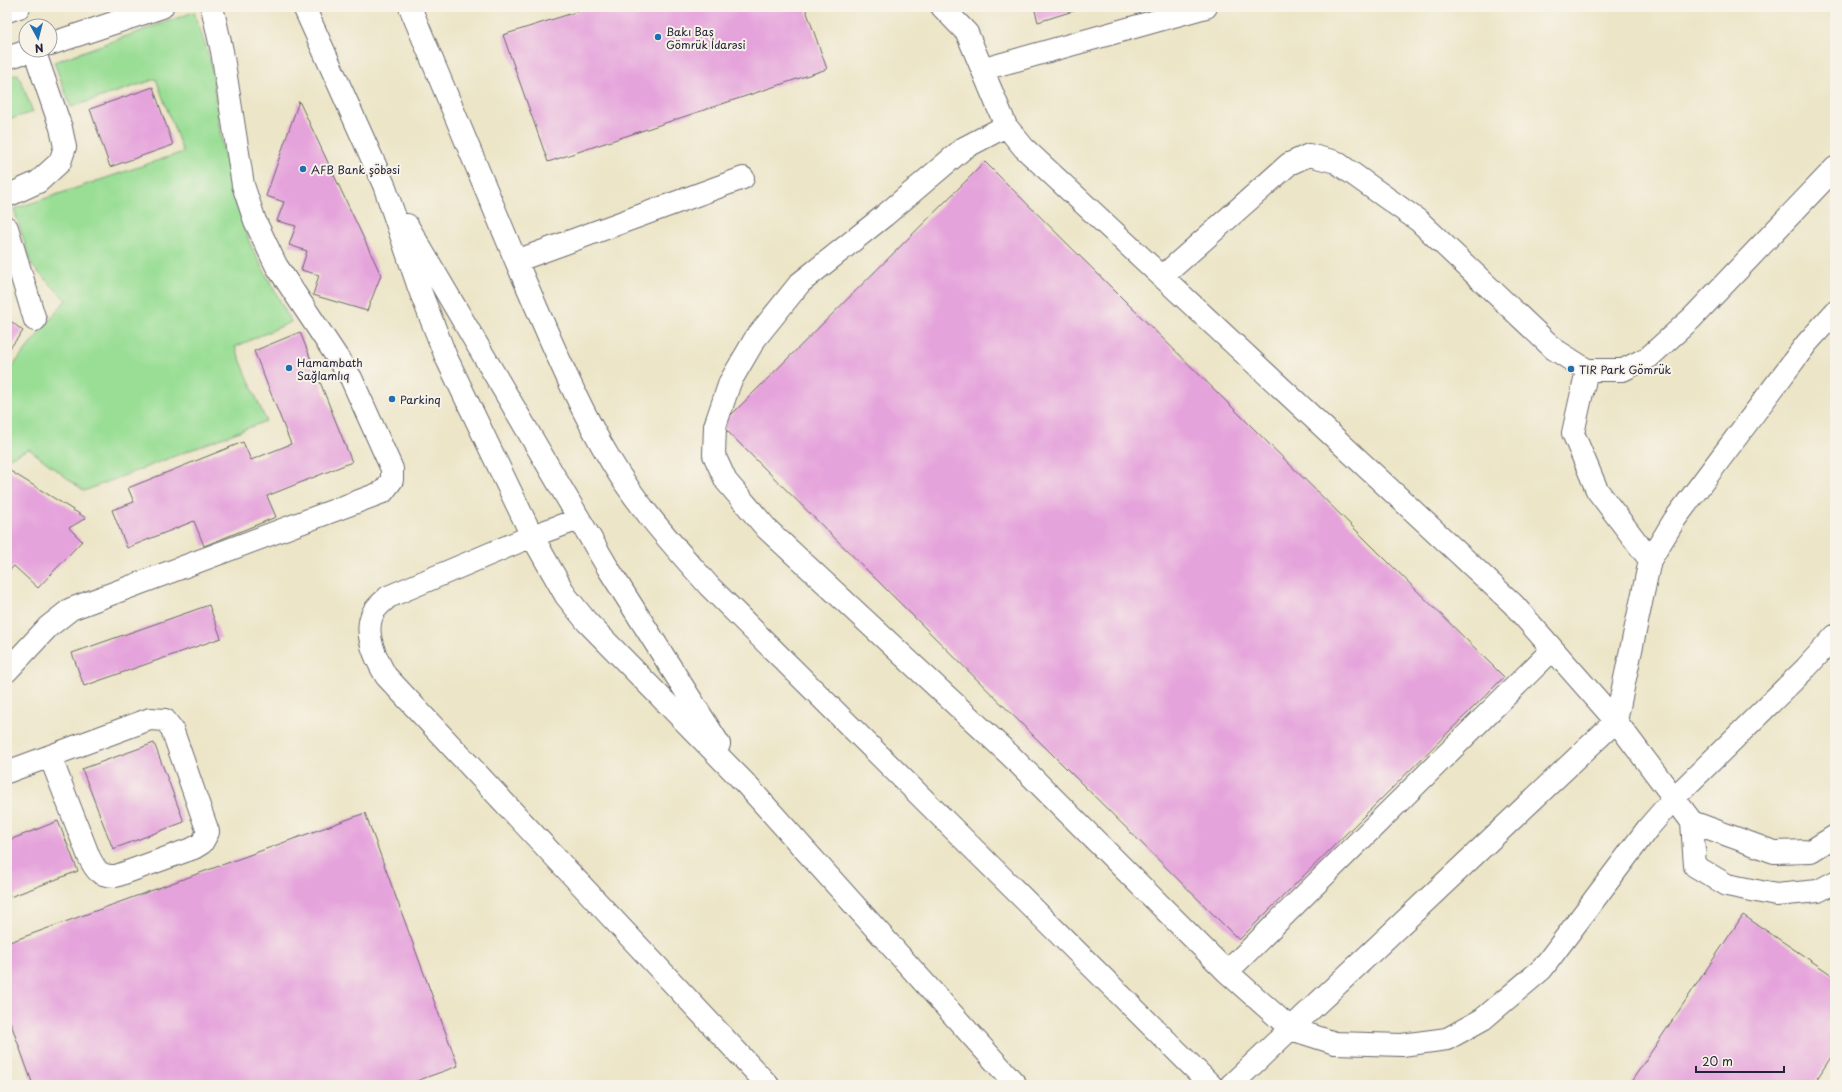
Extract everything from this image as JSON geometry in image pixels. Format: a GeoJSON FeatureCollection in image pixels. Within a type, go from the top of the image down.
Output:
{"type":"FeatureCollection","features":[{"type":"Feature","properties":{"kind":"main road"},"geometry":{"type":"LineString","coordinates":[[7,11],[19,7]]}},
{"type":"Feature","properties":{"kind":"main road"},"geometry":{"type":"LineString","coordinates":[[58,41],[162,7]]}},
{"type":"Feature","properties":{"kind":"main road"},"geometry":{"type":"LineString","coordinates":[[7,671],[48,627],[72,609],[383,492],[392,480],[392,469],[351,378],[276,265],[255,221],[243,185],[222,51],[212,7]]}},
{"type":"Feature","properties":{"kind":"main road"},"geometry":{"type":"LineString","coordinates":[[305,7],[384,185],[419,288],[446,357],[532,536],[566,596],[588,622],[744,782],[1016,1085]]}},
{"type":"Feature","properties":{"kind":"main road"},"geometry":{"type":"LineString","coordinates":[[410,7],[516,261],[577,396],[611,461],[651,519],[710,587],[1212,1085]]}},
{"type":"Feature","properties":{"kind":"main road"},"geometry":{"type":"LineString","coordinates":[[942,7],[967,33],[984,69],[1006,126],[1024,148],[1513,604],[1616,721],[1692,822],[1695,866],[1727,885],[1776,895],[1818,891],[1835,882]]}},
{"type":"Feature","properties":{"kind":"main road"},"geometry":{"type":"LineString","coordinates":[[984,69],[1206,7]]}},
{"type":"Feature","properties":{"kind":"main road"},"geometry":{"type":"LineString","coordinates":[[7,58],[18,54]]}},
{"type":"Feature","properties":{"kind":"main road"},"geometry":{"type":"LineString","coordinates":[[7,196],[38,182],[60,162],[65,147],[61,128],[35,58]]}},
{"type":"Feature","properties":{"kind":"main road"},"geometry":{"type":"LineString","coordinates":[[1006,126],[964,148],[800,283],[755,339],[730,382],[715,426],[714,455],[726,481],[767,528],[1011,756],[1227,972],[1291,1029],[1335,1043],[1402,1045],[1447,1039],[1483,1019],[1542,969],[1648,828],[1674,798],[1806,668],[1835,636]]}},
{"type":"Feature","properties":{"kind":"main road"},"geometry":{"type":"LineString","coordinates":[[1162,277],[1289,164],[1309,155],[1336,162],[1419,221],[1554,349],[1587,370],[1623,370],[1649,357],[1692,318],[1835,168]]}},
{"type":"Feature","properties":{"kind":"main road"},"geometry":{"type":"LineString","coordinates":[[516,261],[743,178]]}},
{"type":"Feature","properties":{"kind":"main road"},"geometry":{"type":"LineString","coordinates":[[384,185],[579,519],[744,782]]}},
{"type":"Feature","properties":{"kind":"main road"},"geometry":{"type":"LineString","coordinates":[[7,228],[34,320]]}},
{"type":"Feature","properties":{"kind":"main road"},"geometry":{"type":"LineString","coordinates":[[1231,1085],[1616,721],[1650,560],[1675,519],[1806,343],[1835,312]]}},
{"type":"Feature","properties":{"kind":"main road"},"geometry":{"type":"LineString","coordinates":[[1587,370],[1573,433],[1597,490],[1650,560]]}},
{"type":"Feature","properties":{"kind":"main road"},"geometry":{"type":"LineString","coordinates":[[579,519],[532,536],[388,597],[373,612],[369,629],[375,656],[386,676],[768,1085]]}},
{"type":"Feature","properties":{"kind":"main road"},"geometry":{"type":"LineString","coordinates":[[1227,972],[1552,650]]}},
{"type":"Feature","properties":{"kind":"main road"},"geometry":{"type":"LineString","coordinates":[[7,772],[50,756],[150,719],[165,720],[172,729],[208,832],[202,843],[194,848],[116,876],[105,876],[96,869],[89,857],[50,756]]}},
{"type":"Feature","properties":{"kind":"main road"},"geometry":{"type":"LineString","coordinates":[[1692,822],[1774,852],[1811,851],[1835,836]]}},
{"type":"Feature","properties":{"kind":"green space"},"geometry":{"type":"Polygon","coordinates":[[[194,12],[211,62],[220,132],[232,192],[250,244],[291,322],[235,347],[266,421],[84,491],[29,449],[7,459],[7,373],[66,300],[32,266],[14,209],[183,152],[156,79],[71,107],[54,62],[194,12]]]}},
{"type":"Feature","properties":{"kind":"green space"},"geometry":{"type":"Polygon","coordinates":[[[18,74],[33,112],[7,120],[7,77],[18,74]]]}},
{"type":"Feature","properties":{"kind":"building"},"geometry":{"type":"Polygon","coordinates":[[[592,7],[805,7],[827,69],[548,162],[503,35],[592,7]]]}},
{"type":"Feature","properties":{"kind":"building"},"geometry":{"type":"Polygon","coordinates":[[[1034,7],[1086,7],[1038,22],[1034,7]]]}},
{"type":"Feature","properties":{"kind":"building"},"geometry":{"type":"Polygon","coordinates":[[[153,87],[173,145],[110,167],[90,109],[153,87]]]}},
{"type":"Feature","properties":{"kind":"building"},"geometry":{"type":"Polygon","coordinates":[[[299,101],[381,275],[367,311],[313,295],[319,275],[301,270],[307,251],[289,245],[296,226],[277,221],[284,202],[266,196],[299,101]]]}},
{"type":"Feature","properties":{"kind":"building"},"geometry":{"type":"Polygon","coordinates":[[[985,162],[1504,677],[1239,940],[721,425],[985,162]]]}},
{"type":"Feature","properties":{"kind":"building"},"geometry":{"type":"Polygon","coordinates":[[[7,318],[23,331],[7,352],[7,318]]]}},
{"type":"Feature","properties":{"kind":"building"},"geometry":{"type":"Polygon","coordinates":[[[300,332],[352,462],[267,496],[276,517],[204,546],[194,521],[127,548],[112,510],[134,502],[128,488],[243,442],[251,460],[291,444],[254,351],[300,332]]]}},
{"type":"Feature","properties":{"kind":"building"},"geometry":{"type":"Polygon","coordinates":[[[7,469],[86,518],[69,528],[82,541],[38,588],[14,566],[7,573],[7,469]]]}},
{"type":"Feature","properties":{"kind":"building"},"geometry":{"type":"Polygon","coordinates":[[[209,605],[221,638],[84,686],[72,653],[209,605]]]}},
{"type":"Feature","properties":{"kind":"building"},"geometry":{"type":"Polygon","coordinates":[[[154,743],[184,822],[113,849],[82,769],[154,743]]]}},
{"type":"Feature","properties":{"kind":"building"},"geometry":{"type":"Polygon","coordinates":[[[365,813],[458,1066],[405,1085],[33,1085],[7,1013],[7,943],[365,813]]]}},
{"type":"Feature","properties":{"kind":"building"},"geometry":{"type":"Polygon","coordinates":[[[58,821],[78,871],[10,897],[7,889],[7,841],[58,821]]]}},
{"type":"Feature","properties":{"kind":"building"},"geometry":{"type":"Polygon","coordinates":[[[1743,915],[1835,977],[1835,1051],[1813,1085],[1629,1085],[1743,915]]]}},
{"type":"Feature","properties":{"kind":"place","name":"Bakı Baş Gömrük İdarəsi"},"geometry":{"type":"Point","coordinates":[658,37]}},
{"type":"Feature","properties":{"kind":"place","name":"AFB Bank şöbəsi"},"geometry":{"type":"Point","coordinates":[303,169]}},
{"type":"Feature","properties":{"kind":"place","name":"Hamambath Sağlamlıq"},"geometry":{"type":"Point","coordinates":[289,368]}},
{"type":"Feature","properties":{"kind":"place","name":"TIR Park Gömrük"},"geometry":{"type":"Point","coordinates":[1571,369]}},
{"type":"Feature","properties":{"kind":"place","name":"Parkinq"},"geometry":{"type":"Point","coordinates":[392,399]}}]}
